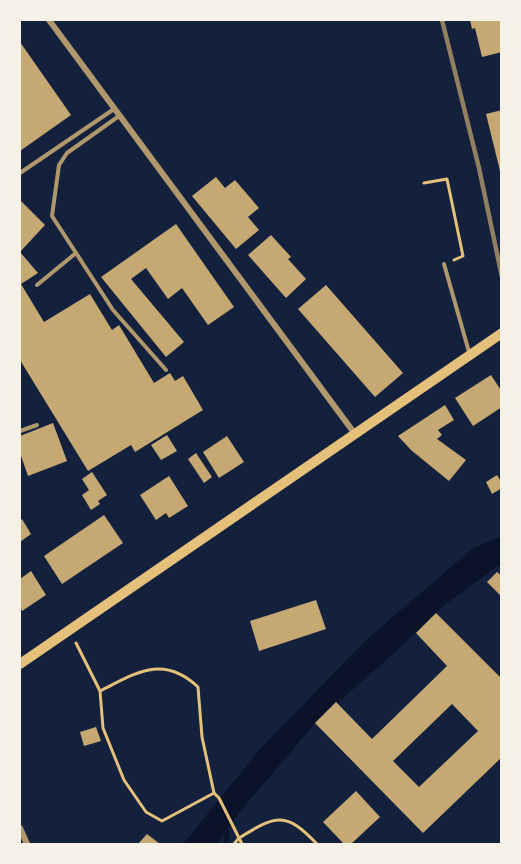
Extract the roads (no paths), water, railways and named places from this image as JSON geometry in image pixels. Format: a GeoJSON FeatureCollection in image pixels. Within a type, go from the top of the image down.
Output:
{"type":"FeatureCollection","features":[{"type":"Feature","properties":{"kind":"main road"},"geometry":{"type":"LineString","coordinates":[[20,664],[501,333]]}},
{"type":"Feature","properties":{"kind":"street"},"geometry":{"type":"LineString","coordinates":[[49,20],[356,434]]}},
{"type":"Feature","properties":{"kind":"street"},"geometry":{"type":"LineString","coordinates":[[20,828],[27,844]]}},
{"type":"Feature","properties":{"kind":"lane"},"geometry":{"type":"LineString","coordinates":[[20,173],[115,108]]}},
{"type":"Feature","properties":{"kind":"lane"},"geometry":{"type":"LineString","coordinates":[[120,115],[67,153],[59,165],[52,216],[112,310],[166,370]]}},
{"type":"Feature","properties":{"kind":"lane"},"geometry":{"type":"LineString","coordinates":[[37,285],[76,253]]}},
{"type":"Feature","properties":{"kind":"lane"},"geometry":{"type":"LineString","coordinates":[[444,264],[470,356]]}},
{"type":"Feature","properties":{"kind":"lane"},"geometry":{"type":"LineString","coordinates":[[20,431],[37,425]]}},
{"type":"Feature","properties":{"kind":"water"},"geometry":{"type":"Polygon","coordinates":[[[501,536],[501,565],[447,603],[315,723],[239,813],[217,844],[183,844],[261,748],[367,639],[472,549],[501,536]]]}},
{"type":"Feature","properties":{"kind":"waterway"},"geometry":{"type":"LineString","coordinates":[[224,826],[227,833],[226,844]]}},
{"type":"Feature","properties":{"kind":"railway"},"geometry":{"type":"LineString","coordinates":[[442,20],[479,168],[502,277]]}}]}
